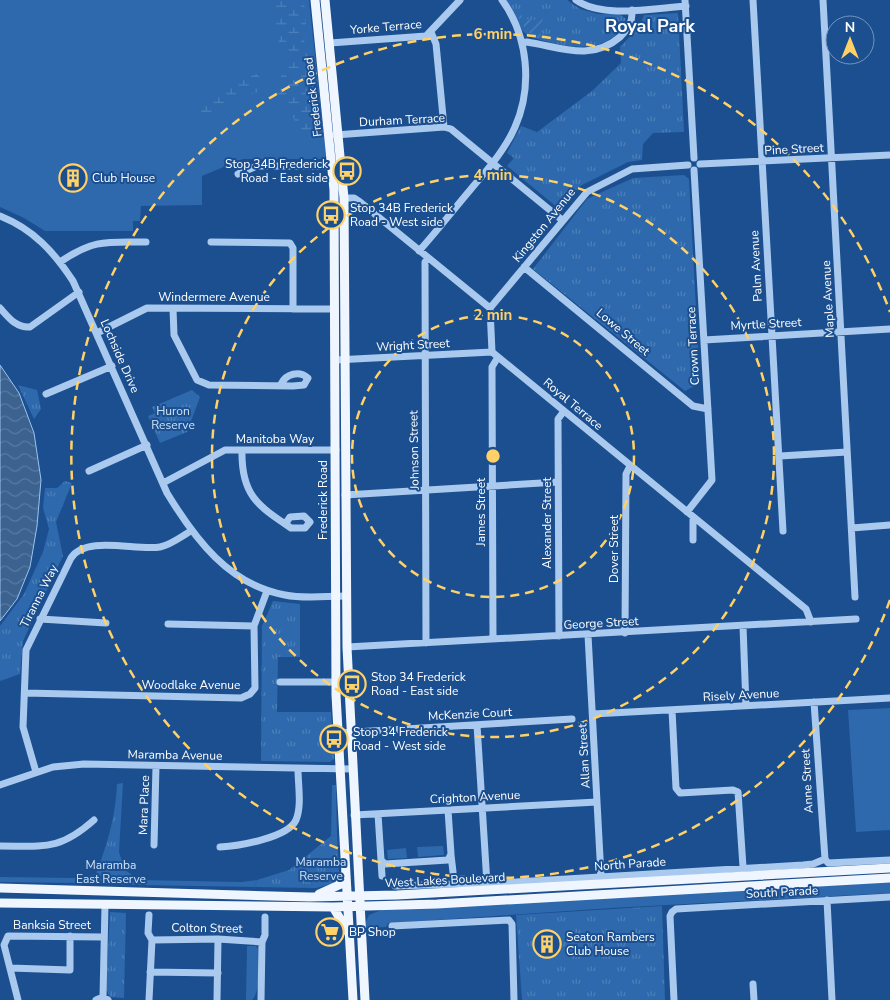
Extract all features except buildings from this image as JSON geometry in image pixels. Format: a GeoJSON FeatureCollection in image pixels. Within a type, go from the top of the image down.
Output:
{"type":"FeatureCollection","features":[{"type":"Feature","properties":{"kind":"main road","name":"Frederick Road"},"geometry":{"type":"LineString","coordinates":[[315,0],[344,198],[336,450],[335,596],[338,733],[353,1000]]}},
{"type":"Feature","properties":{"kind":"main road","name":"Frederick Road"},"geometry":{"type":"LineString","coordinates":[[325,0],[330,43],[334,135],[335,309],[340,360],[345,495],[350,732],[365,1000]]}},
{"type":"Feature","properties":{"kind":"main road","name":"West Lakes Boulevard"},"geometry":{"type":"LineString","coordinates":[[0,903],[333,907],[348,906],[374,896],[396,891],[890,868]]}},
{"type":"Feature","properties":{"kind":"main road"},"geometry":{"type":"LineString","coordinates":[[310,897],[339,886],[346,873]]}},
{"type":"Feature","properties":{"kind":"main road"},"geometry":{"type":"LineString","coordinates":[[358,876],[374,896]]}},
{"type":"Feature","properties":{"kind":"main road","name":"West Lakes Boulevard"},"geometry":{"type":"LineString","coordinates":[[0,888],[310,897],[347,896],[360,901],[383,905],[437,904],[890,878]]}},
{"type":"Feature","properties":{"kind":"main road"},"geometry":{"type":"LineString","coordinates":[[361,925],[366,914],[383,905]]}},
{"type":"Feature","properties":{"kind":"main road"},"geometry":{"type":"LineString","coordinates":[[333,907],[350,935]]}},
{"type":"Feature","properties":{"kind":"street","name":"Yorke Terrace"},"geometry":{"type":"LineString","coordinates":[[330,43],[426,36],[460,0]]}},
{"type":"Feature","properties":{"kind":"street"},"geometry":{"type":"LineString","coordinates":[[420,250],[492,163],[508,140],[520,114],[525,79],[522,43],[510,10],[502,0]]}},
{"type":"Feature","properties":{"kind":"street"},"geometry":{"type":"LineString","coordinates":[[576,0],[596,9],[632,10],[686,3],[694,158]]}},
{"type":"Feature","properties":{"kind":"street","name":"Palm Avenue"},"geometry":{"type":"LineString","coordinates":[[753,0],[783,531]]}},
{"type":"Feature","properties":{"kind":"street","name":"Maple Avenue"},"geometry":{"type":"LineString","coordinates":[[823,0],[833,158],[855,597]]}},
{"type":"Feature","properties":{"kind":"street"},"geometry":{"type":"LineString","coordinates":[[522,43],[527,42],[583,52],[600,48],[613,42],[628,29],[632,20],[632,10]]}},
{"type":"Feature","properties":{"kind":"street"},"geometry":{"type":"LineString","coordinates":[[431,32],[436,40],[444,127]]}},
{"type":"Feature","properties":{"kind":"street","name":"Durham Terrace"},"geometry":{"type":"LineString","coordinates":[[334,135],[444,127],[451,129],[562,220]]}},
{"type":"Feature","properties":{"kind":"street","name":"Pine Street"},"geometry":{"type":"LineString","coordinates":[[700,164],[890,155]]}},
{"type":"Feature","properties":{"kind":"street"},"geometry":{"type":"LineString","coordinates":[[694,158],[699,160],[700,164],[699,168],[694,170],[688,165],[689,160],[694,158]]}},
{"type":"Feature","properties":{"kind":"street","name":"Kingston Avenue"},"geometry":{"type":"LineString","coordinates":[[490,308],[581,196],[624,172],[688,165]]}},
{"type":"Feature","properties":{"kind":"street"},"geometry":{"type":"LineString","coordinates":[[238,174],[256,166],[333,166]]}},
{"type":"Feature","properties":{"kind":"street","name":"Crown Terrace"},"geometry":{"type":"LineString","coordinates":[[690,515],[712,480],[694,170]]}},
{"type":"Feature","properties":{"kind":"street"},"geometry":{"type":"LineString","coordinates":[[344,198],[354,198],[360,202],[490,308],[495,354]]}},
{"type":"Feature","properties":{"kind":"street","name":"Lochside Drive"},"geometry":{"type":"LineString","coordinates":[[0,216],[39,238],[60,262],[79,292],[148,445],[163,483],[192,531],[215,557],[240,578],[267,591],[287,596],[346,596]]}},
{"type":"Feature","properties":{"kind":"street"},"geometry":{"type":"LineString","coordinates":[[60,262],[85,246],[97,243],[146,242]]}},
{"type":"Feature","properties":{"kind":"street"},"geometry":{"type":"LineString","coordinates":[[210,242],[290,243],[292,248],[293,309]]}},
{"type":"Feature","properties":{"kind":"street","name":"Johnson Street"},"geometry":{"type":"LineString","coordinates":[[426,643],[424,355],[425,262],[428,258]]}},
{"type":"Feature","properties":{"kind":"street","name":"Lowe Street"},"geometry":{"type":"LineString","coordinates":[[524,267],[694,406],[698,409],[708,409]]}},
{"type":"Feature","properties":{"kind":"street"},"geometry":{"type":"LineString","coordinates":[[0,308],[15,324],[22,327],[30,326],[79,292]]}},
{"type":"Feature","properties":{"kind":"street","name":"Windermere Avenue"},"geometry":{"type":"LineString","coordinates":[[97,333],[147,308],[335,309]]}},
{"type":"Feature","properties":{"kind":"street"},"geometry":{"type":"LineString","coordinates":[[173,308],[174,335],[197,380],[209,385],[281,384]]}},
{"type":"Feature","properties":{"kind":"street","name":"Myrtle Street"},"geometry":{"type":"LineString","coordinates":[[704,340],[890,329]]}},
{"type":"Feature","properties":{"kind":"street","name":"Wright Street"},"geometry":{"type":"LineString","coordinates":[[340,360],[424,355],[495,354]]}},
{"type":"Feature","properties":{"kind":"street","name":"Royal Terrace"},"geometry":{"type":"LineString","coordinates":[[495,354],[806,609],[811,622]]}},
{"type":"Feature","properties":{"kind":"street","name":"James Street"},"geometry":{"type":"LineString","coordinates":[[493,639],[492,367],[495,354]]}},
{"type":"Feature","properties":{"kind":"street"},"geometry":{"type":"LineString","coordinates":[[46,394],[112,366]]}},
{"type":"Feature","properties":{"kind":"street","name":"Alexander Street"},"geometry":{"type":"LineString","coordinates":[[559,636],[558,418],[564,411]]}},
{"type":"Feature","properties":{"kind":"street"},"geometry":{"type":"LineString","coordinates":[[89,471],[148,445]]}},
{"type":"Feature","properties":{"kind":"street"},"geometry":{"type":"LineString","coordinates":[[242,450],[242,470],[245,482],[252,495],[274,518],[286,523]]}},
{"type":"Feature","properties":{"kind":"street","name":"Manitoba Way"},"geometry":{"type":"LineString","coordinates":[[163,483],[218,453],[242,450],[336,450]]}},
{"type":"Feature","properties":{"kind":"street"},"geometry":{"type":"LineString","coordinates":[[780,456],[847,452]]}},
{"type":"Feature","properties":{"kind":"street","name":"Dover Street"},"geometry":{"type":"LineString","coordinates":[[625,633],[626,474],[630,466]]}},
{"type":"Feature","properties":{"kind":"street"},"geometry":{"type":"LineString","coordinates":[[345,495],[558,482]]}},
{"type":"Feature","properties":{"kind":"street"},"geometry":{"type":"LineString","coordinates":[[690,515],[693,540]]}},
{"type":"Feature","properties":{"kind":"street"},"geometry":{"type":"LineString","coordinates":[[852,528],[890,525]]}},
{"type":"Feature","properties":{"kind":"street","name":"Tiranna Way"},"geometry":{"type":"LineString","coordinates":[[36,772],[24,736],[26,650],[76,551],[88,546],[161,547],[192,531]]}},
{"type":"Feature","properties":{"kind":"street","name":"Woodlake Avenue"},"geometry":{"type":"LineString","coordinates":[[24,693],[241,698],[250,694],[255,688],[254,626],[267,591]]}},
{"type":"Feature","properties":{"kind":"street"},"geometry":{"type":"LineString","coordinates":[[40,619],[106,624]]}},
{"type":"Feature","properties":{"kind":"street","name":"George Street"},"geometry":{"type":"LineString","coordinates":[[347,647],[856,619]]}},
{"type":"Feature","properties":{"kind":"street"},"geometry":{"type":"LineString","coordinates":[[168,624],[254,626]]}},
{"type":"Feature","properties":{"kind":"street"},"geometry":{"type":"LineString","coordinates":[[743,626],[746,706]]}},
{"type":"Feature","properties":{"kind":"street","name":"Allan Street"},"geometry":{"type":"LineString","coordinates":[[588,635],[602,876]]}},
{"type":"Feature","properties":{"kind":"street"},"geometry":{"type":"LineString","coordinates":[[280,682],[336,682]]}},
{"type":"Feature","properties":{"kind":"street","name":"Risely Avenue"},"geometry":{"type":"LineString","coordinates":[[593,714],[890,698]]}},
{"type":"Feature","properties":{"kind":"street","name":"Anne Street"},"geometry":{"type":"LineString","coordinates":[[814,702],[824,859]]}},
{"type":"Feature","properties":{"kind":"street"},"geometry":{"type":"LineString","coordinates":[[672,710],[676,788],[680,793],[733,790],[738,792],[740,799],[743,868]]}},
{"type":"Feature","properties":{"kind":"street","name":"McKenzie Court"},"geometry":{"type":"LineString","coordinates":[[338,733],[572,719]]}},
{"type":"Feature","properties":{"kind":"street"},"geometry":{"type":"LineString","coordinates":[[478,725],[487,884]]}},
{"type":"Feature","properties":{"kind":"street","name":"Maramba Avenue"},"geometry":{"type":"LineString","coordinates":[[0,785],[54,767],[84,764],[352,769]]}},
{"type":"Feature","properties":{"kind":"street","name":"Mara Place"},"geometry":{"type":"LineString","coordinates":[[154,845],[156,766]]}},
{"type":"Feature","properties":{"kind":"street"},"geometry":{"type":"LineString","coordinates":[[220,847],[244,845],[289,829],[295,822],[298,812],[298,769]]}},
{"type":"Feature","properties":{"kind":"street","name":"Crighton Avenue"},"geometry":{"type":"LineString","coordinates":[[354,815],[597,802]]}},
{"type":"Feature","properties":{"kind":"street"},"geometry":{"type":"LineString","coordinates":[[448,810],[453,872]]}},
{"type":"Feature","properties":{"kind":"street"},"geometry":{"type":"LineString","coordinates":[[378,814],[382,876]]}},
{"type":"Feature","properties":{"kind":"street"},"geometry":{"type":"LineString","coordinates":[[0,846],[47,846],[65,842],[94,820]]}},
{"type":"Feature","properties":{"kind":"street"},"geometry":{"type":"LineString","coordinates":[[381,860],[385,864],[448,860],[451,854]]}},
{"type":"Feature","properties":{"kind":"street","name":"North Parade"},"geometry":{"type":"LineString","coordinates":[[396,891],[409,886],[487,884],[813,864],[824,859],[828,863],[890,860]]}},
{"type":"Feature","properties":{"kind":"street"},"geometry":{"type":"LineString","coordinates":[[851,862],[858,870]]}},
{"type":"Feature","properties":{"kind":"street","name":"South Parade"},"geometry":{"type":"LineString","coordinates":[[674,1000],[670,916],[676,909],[890,897]]}},
{"type":"Feature","properties":{"kind":"street"},"geometry":{"type":"LineString","coordinates":[[826,900],[832,1000]]}},
{"type":"Feature","properties":{"kind":"street"},"geometry":{"type":"LineString","coordinates":[[102,999],[105,905]]}},
{"type":"Feature","properties":{"kind":"street"},"geometry":{"type":"LineString","coordinates":[[148,915],[148,933],[152,940],[149,1000]]}},
{"type":"Feature","properties":{"kind":"street"},"geometry":{"type":"LineString","coordinates":[[261,1000],[262,942],[265,935],[265,917]]}},
{"type":"Feature","properties":{"kind":"street"},"geometry":{"type":"LineString","coordinates":[[392,926],[509,920],[512,924],[514,1000]]}},
{"type":"Feature","properties":{"kind":"street","name":"Banksia Street"},"geometry":{"type":"LineString","coordinates":[[18,1000],[4,945],[8,936],[103,937]]}},
{"type":"Feature","properties":{"kind":"street"},"geometry":{"type":"LineString","coordinates":[[10,968],[70,970],[70,936]]}},
{"type":"Feature","properties":{"kind":"street"},"geometry":{"type":"LineString","coordinates":[[218,939],[218,1000]]}},
{"type":"Feature","properties":{"kind":"street","name":"Colton Street"},"geometry":{"type":"LineString","coordinates":[[152,940],[218,939],[262,942]]}},
{"type":"Feature","properties":{"kind":"street"},"geometry":{"type":"LineString","coordinates":[[150,972],[218,973]]}},
{"type":"Feature","properties":{"kind":"street"},"geometry":{"type":"LineString","coordinates":[[753,984],[754,1000]]}},
{"type":"Feature","properties":{"kind":"green space"},"geometry":{"type":"Polygon","coordinates":[[[0,0],[309,0],[326,156],[323,159],[243,159],[202,176],[202,205],[141,206],[140,221],[133,221],[133,231],[45,231],[24,218],[0,207],[0,0]]]}},
{"type":"Feature","properties":{"kind":"green space"},"geometry":{"type":"Polygon","coordinates":[[[274,0],[304,0],[307,34],[304,42],[309,54],[321,131],[318,139],[311,142],[305,140],[302,136],[290,111],[277,97],[275,92],[287,61],[276,35],[274,0]]]}},
{"type":"Feature","properties":{"kind":"green space"},"geometry":{"type":"Polygon","coordinates":[[[506,0],[567,0],[580,9],[598,14],[620,14],[626,19],[618,32],[608,40],[596,45],[583,47],[568,46],[528,36],[523,31],[506,0]]]}},
{"type":"Feature","properties":{"kind":"green space"},"geometry":{"type":"Polygon","coordinates":[[[678,13],[684,132],[653,133],[643,144],[642,160],[628,162],[580,186],[562,207],[558,208],[507,166],[514,158],[507,153],[521,126],[537,132],[592,91],[621,63],[620,47],[639,27],[644,15],[678,13]]]}},
{"type":"Feature","properties":{"kind":"green space"},"geometry":{"type":"Polygon","coordinates":[[[521,14],[523,19],[540,20],[541,15],[543,16],[540,39],[532,35],[524,27],[518,16],[521,14]]]}},
{"type":"Feature","properties":{"kind":"green space"},"geometry":{"type":"Polygon","coordinates":[[[251,72],[258,75],[261,79],[259,92],[243,97],[203,120],[198,117],[196,109],[202,103],[251,72]]]}},
{"type":"Feature","properties":{"kind":"green space"},"geometry":{"type":"Polygon","coordinates":[[[684,175],[689,179],[700,383],[685,391],[533,269],[587,199],[633,178],[684,175]]]}},
{"type":"Feature","properties":{"kind":"green space"},"geometry":{"type":"Polygon","coordinates":[[[18,385],[37,390],[41,409],[34,419],[18,385]]]}},
{"type":"Feature","properties":{"kind":"green space","name":"Huron Reserve"},"geometry":{"type":"Polygon","coordinates":[[[192,390],[200,397],[187,432],[160,443],[148,416],[155,413],[152,407],[192,390]]]}},
{"type":"Feature","properties":{"kind":"green space"},"geometry":{"type":"Polygon","coordinates":[[[65,481],[72,483],[56,522],[63,556],[23,641],[20,674],[0,681],[0,626],[24,594],[43,552],[49,529],[43,508],[45,488],[57,488],[65,481]]]}},
{"type":"Feature","properties":{"kind":"green space"},"geometry":{"type":"Polygon","coordinates":[[[273,601],[300,604],[300,657],[278,657],[277,712],[331,712],[334,759],[330,762],[261,761],[262,626],[273,601]]]}},
{"type":"Feature","properties":{"kind":"green space"},"geometry":{"type":"Polygon","coordinates":[[[890,708],[890,830],[856,832],[848,710],[890,708]]]}},
{"type":"Feature","properties":{"kind":"green space","name":"Maramba East Reserve"},"geometry":{"type":"Polygon","coordinates":[[[123,783],[119,852],[125,870],[139,880],[139,885],[78,883],[79,878],[96,874],[110,830],[117,784],[123,783]]]}},
{"type":"Feature","properties":{"kind":"green space"},"geometry":{"type":"Polygon","coordinates":[[[332,785],[336,785],[337,835],[331,836],[332,785]]]}},
{"type":"Feature","properties":{"kind":"green space","name":"Maramba Reserve"},"geometry":{"type":"Polygon","coordinates":[[[337,835],[339,872],[332,884],[316,888],[255,887],[257,880],[289,870],[331,836],[337,835]]]}},
{"type":"Feature","properties":{"kind":"green space"},"geometry":{"type":"Polygon","coordinates":[[[443,846],[444,855],[418,857],[417,847],[443,846]]]}},
{"type":"Feature","properties":{"kind":"green space"},"geometry":{"type":"Polygon","coordinates":[[[406,848],[407,858],[388,859],[387,850],[406,848]]]}},
{"type":"Feature","properties":{"kind":"green space"},"geometry":{"type":"Polygon","coordinates":[[[0,877],[79,878],[78,883],[0,882],[0,877]]]}},
{"type":"Feature","properties":{"kind":"green space"},"geometry":{"type":"Polygon","coordinates":[[[139,880],[241,882],[257,880],[255,887],[139,885],[139,880]]]}},
{"type":"Feature","properties":{"kind":"green space"},"geometry":{"type":"Polygon","coordinates":[[[890,882],[890,893],[611,908],[388,923],[386,927],[363,928],[369,915],[384,909],[793,887],[794,890],[806,889],[807,887],[890,882]]]}},
{"type":"Feature","properties":{"kind":"green space"},"geometry":{"type":"Polygon","coordinates":[[[662,906],[665,1000],[522,1000],[516,915],[662,906]]]}},
{"type":"Feature","properties":{"kind":"green space"},"geometry":{"type":"Polygon","coordinates":[[[110,912],[126,913],[124,998],[110,997],[106,989],[110,912]]]}},
{"type":"Feature","properties":{"kind":"green space"},"geometry":{"type":"Polygon","coordinates":[[[247,946],[256,946],[258,949],[258,983],[252,1000],[246,1000],[247,946]]]}},
{"type":"Feature","properties":{"kind":"water"},"geometry":{"type":"Polygon","coordinates":[[[0,365],[19,393],[34,433],[41,480],[37,526],[30,567],[17,599],[0,621],[0,365]]]}},
{"type":"Feature","properties":{"kind":"place","name":"Stop 34B Frederick Road - East side"},"geometry":{"type":"Point","coordinates":[347,171]}},
{"type":"Feature","properties":{"kind":"place","name":"Club House"},"geometry":{"type":"Point","coordinates":[73,178]}},
{"type":"Feature","properties":{"kind":"place","name":"Stop 34B Frederick Road - West side"},"geometry":{"type":"Point","coordinates":[331,215]}},
{"type":"Feature","properties":{"kind":"place","name":"Stop 34 Frederick Road - East side"},"geometry":{"type":"Point","coordinates":[352,684]}},
{"type":"Feature","properties":{"kind":"place","name":"Stop 34 Frederick Road - West side"},"geometry":{"type":"Point","coordinates":[334,739]}},
{"type":"Feature","properties":{"kind":"place","name":"BP Shop"},"geometry":{"type":"Point","coordinates":[330,932]}},
{"type":"Feature","properties":{"kind":"place","name":"Seaton Rambers Club House"},"geometry":{"type":"Point","coordinates":[547,944]}},
{"type":"Feature","properties":{"kind":"district","name":"Royal Park"},"geometry":{"type":"Point","coordinates":[650,26]}}]}
